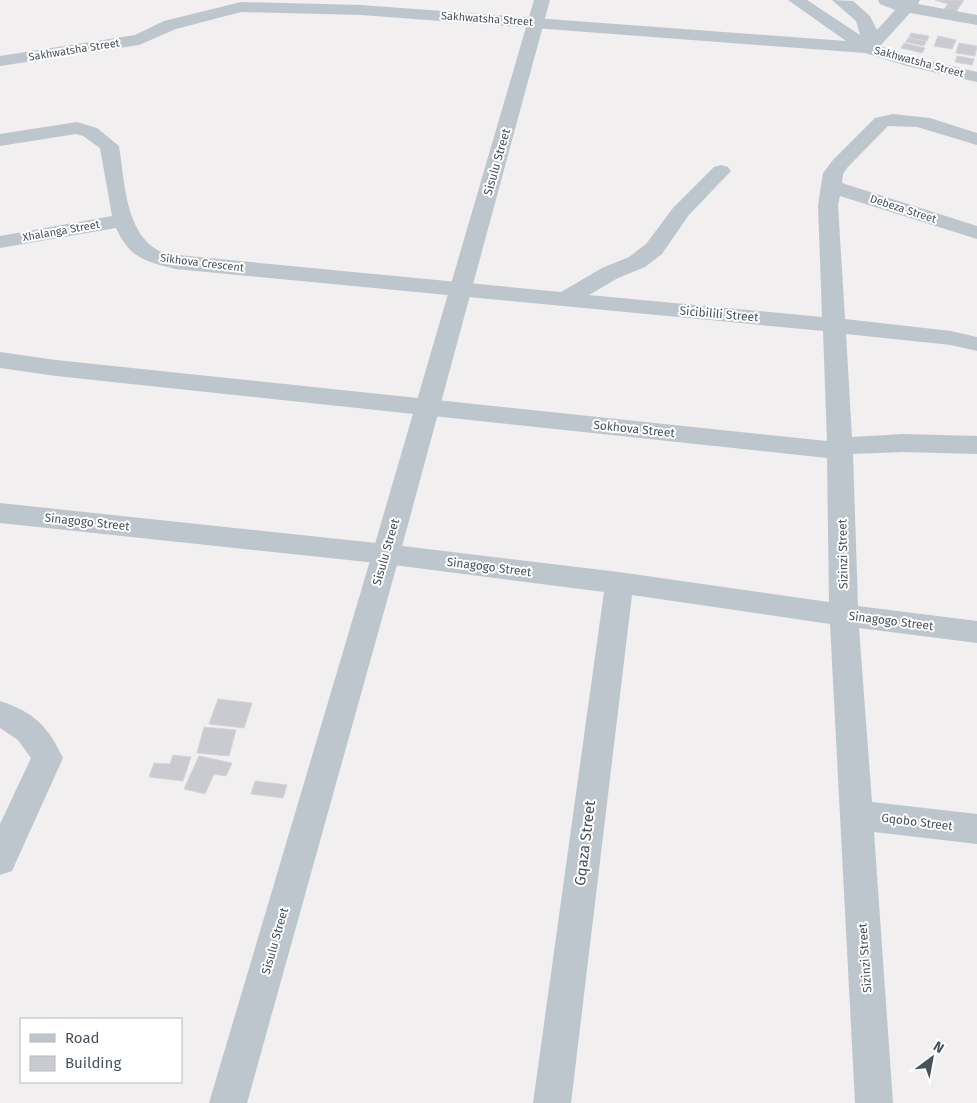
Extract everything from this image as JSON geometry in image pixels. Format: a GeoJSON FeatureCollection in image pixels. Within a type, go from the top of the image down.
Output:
{"type":"FeatureCollection","features":[{"type":"Feature","properties":{"kind":"street"},"geometry":{"type":"LineString","coordinates":[[241,7],[268,0]]}},
{"type":"Feature","properties":{"kind":"street"},"geometry":{"type":"LineString","coordinates":[[796,0],[867,48]]}},
{"type":"Feature","properties":{"kind":"street"},"geometry":{"type":"LineString","coordinates":[[840,0],[861,14],[868,27],[870,39],[867,48]]}},
{"type":"Feature","properties":{"kind":"street"},"geometry":{"type":"LineString","coordinates":[[886,0],[896,5],[909,3],[977,20]]}},
{"type":"Feature","properties":{"kind":"street"},"geometry":{"type":"LineString","coordinates":[[867,48],[878,40],[909,3]]}},
{"type":"Feature","properties":{"kind":"street","name":"Sakhwatsha Street"},"geometry":{"type":"LineString","coordinates":[[0,61],[139,40],[170,25],[241,7],[539,11],[867,48],[913,62],[977,77]]}},
{"type":"Feature","properties":{"kind":"street","name":"Sisulu Street"},"geometry":{"type":"LineString","coordinates":[[228,1103],[386,554],[539,11]]}},
{"type":"Feature","properties":{"kind":"street","name":"Sizinzi Street"},"geometry":{"type":"LineString","coordinates":[[874,1103],[844,615],[840,448],[828,205],[830,186],[833,173],[840,164],[876,127],[890,119],[912,120],[977,139]]}},
{"type":"Feature","properties":{"kind":"street","name":"Sikhova Crescent"},"geometry":{"type":"LineString","coordinates":[[0,140],[77,128],[90,132],[109,146],[123,220],[132,239],[140,249],[153,257],[175,262],[460,290]]}},
{"type":"Feature","properties":{"kind":"street"},"geometry":{"type":"LineString","coordinates":[[564,300],[610,273],[636,262],[654,249],[680,212],[721,172]]}},
{"type":"Feature","properties":{"kind":"street","name":"Debeza Street"},"geometry":{"type":"LineString","coordinates":[[830,186],[977,233]]}},
{"type":"Feature","properties":{"kind":"street","name":"Xhalanga Street"},"geometry":{"type":"LineString","coordinates":[[0,242],[123,220]]}},
{"type":"Feature","properties":{"kind":"street","name":"Sicibilili Street"},"geometry":{"type":"LineString","coordinates":[[460,290],[834,325],[951,338],[977,344]]}},
{"type":"Feature","properties":{"kind":"street"},"geometry":{"type":"LineString","coordinates":[[0,360],[48,367],[427,407]]}},
{"type":"Feature","properties":{"kind":"street","name":"Sokhova Street"},"geometry":{"type":"LineString","coordinates":[[427,407],[840,448],[903,443],[977,445]]}},
{"type":"Feature","properties":{"kind":"street","name":"Sinagogo Street"},"geometry":{"type":"LineString","coordinates":[[0,513],[386,554],[619,583],[977,632]]}},
{"type":"Feature","properties":{"kind":"street","name":"Gqaza Street"},"geometry":{"type":"LineString","coordinates":[[552,1103],[619,583]]}},
{"type":"Feature","properties":{"kind":"street"},"geometry":{"type":"LineString","coordinates":[[0,714],[14,720],[34,733],[47,758],[0,860]]}},
{"type":"Feature","properties":{"kind":"street","name":"Gqobo Street"},"geometry":{"type":"LineString","coordinates":[[856,815],[977,829]]}},
{"type":"Feature","properties":{"kind":"building"},"geometry":{"type":"Polygon","coordinates":[[[935,0],[964,0],[956,12],[944,9],[948,4],[935,0]]]}},
{"type":"Feature","properties":{"kind":"building"},"geometry":{"type":"Polygon","coordinates":[[[911,33],[929,36],[927,41],[909,38],[911,33]]]}},
{"type":"Feature","properties":{"kind":"building"},"geometry":{"type":"Polygon","coordinates":[[[938,36],[956,40],[952,49],[934,46],[938,36]]]}},
{"type":"Feature","properties":{"kind":"building"},"geometry":{"type":"Polygon","coordinates":[[[908,38],[926,41],[924,46],[906,42],[908,38]]]}},
{"type":"Feature","properties":{"kind":"building"},"geometry":{"type":"Polygon","coordinates":[[[904,43],[925,48],[922,53],[901,48],[904,43]]]}},
{"type":"Feature","properties":{"kind":"building"},"geometry":{"type":"Polygon","coordinates":[[[959,43],[977,46],[975,56],[956,53],[959,43]]]}},
{"type":"Feature","properties":{"kind":"building"},"geometry":{"type":"Polygon","coordinates":[[[957,56],[974,59],[972,65],[955,62],[957,56]]]}},
{"type":"Feature","properties":{"kind":"building"},"geometry":{"type":"Polygon","coordinates":[[[218,699],[252,703],[244,728],[209,724],[218,699]]]}},
{"type":"Feature","properties":{"kind":"building"},"geometry":{"type":"Polygon","coordinates":[[[204,727],[236,730],[229,756],[197,753],[204,727]]]}},
{"type":"Feature","properties":{"kind":"building"},"geometry":{"type":"Polygon","coordinates":[[[173,755],[191,757],[183,781],[149,777],[154,763],[170,764],[173,755]]]}},
{"type":"Feature","properties":{"kind":"building"},"geometry":{"type":"Polygon","coordinates":[[[199,756],[232,763],[226,776],[214,774],[205,794],[184,789],[199,756]]]}},
{"type":"Feature","properties":{"kind":"building"},"geometry":{"type":"Polygon","coordinates":[[[255,781],[287,785],[283,798],[251,794],[255,781]]]}}]}
